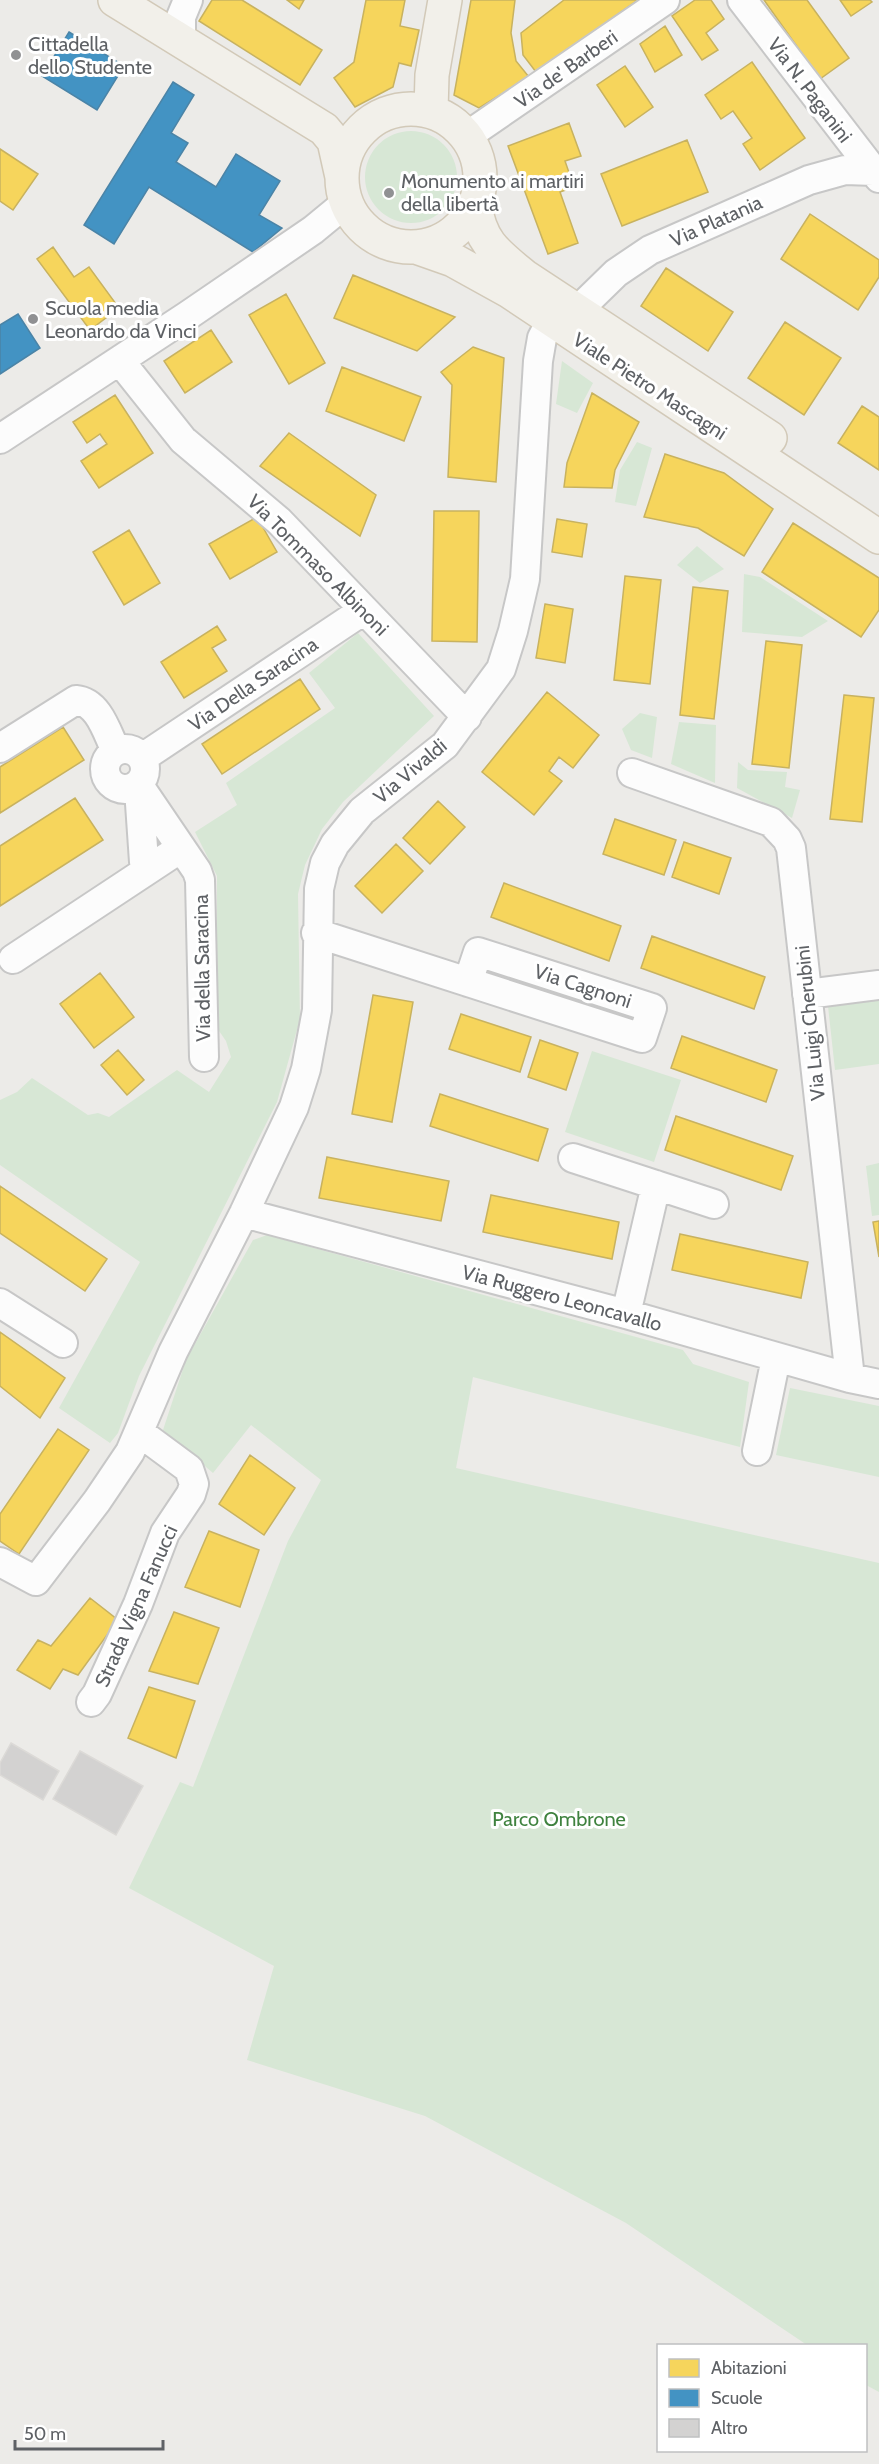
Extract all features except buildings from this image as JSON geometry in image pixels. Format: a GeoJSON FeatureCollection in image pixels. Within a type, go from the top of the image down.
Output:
{"type":"FeatureCollection","features":[{"type":"Feature","properties":{"kind":"main road"},"geometry":{"type":"LineString","coordinates":[[115,0],[324,129],[334,141],[344,189],[355,218],[367,231],[382,240],[398,246],[416,247],[445,238],[468,218],[475,204],[480,184],[479,162],[467,136],[445,117],[431,111],[413,108],[395,110],[371,122],[352,142],[345,159],[344,189]]}},
{"type":"Feature","properties":{"kind":"main road"},"geometry":{"type":"LineString","coordinates":[[431,111],[432,75],[445,0]]}},
{"type":"Feature","properties":{"kind":"main road","name":"Viale Pietro Mascagni"},"geometry":{"type":"LineString","coordinates":[[475,204],[481,231],[494,251],[524,276],[564,316],[879,537]]}},
{"type":"Feature","properties":{"kind":"main road","name":"Viale Pietro Mascagni"},"geometry":{"type":"LineString","coordinates":[[416,247],[453,260],[564,316],[879,510]]}},
{"type":"Feature","properties":{"kind":"street"},"geometry":{"type":"LineString","coordinates":[[181,41],[181,17],[188,0]]}},
{"type":"Feature","properties":{"kind":"street","name":"Via de' Barberi"},"geometry":{"type":"LineString","coordinates":[[467,136],[665,0]]}},
{"type":"Feature","properties":{"kind":"street","name":"Via N. Paganini"},"geometry":{"type":"LineString","coordinates":[[742,0],[876,175]]}},
{"type":"Feature","properties":{"kind":"street","name":"Via Platania"},"geometry":{"type":"LineString","coordinates":[[564,316],[616,273],[650,250],[809,180],[845,170],[876,175]]}},
{"type":"Feature","properties":{"kind":"street"},"geometry":{"type":"LineString","coordinates":[[0,439],[313,230],[344,189]]}},
{"type":"Feature","properties":{"kind":"street","name":"Via Vivaldi"},"geometry":{"type":"LineString","coordinates":[[244,1213],[294,1107],[306,1069],[317,1010],[318,889],[325,863],[334,844],[362,811],[445,745],[501,669],[513,631],[525,579],[538,361],[542,338],[564,316]]}},
{"type":"Feature","properties":{"kind":"street","name":"Via Tommaso Albinoni"},"geometry":{"type":"LineString","coordinates":[[120,361],[183,440],[279,521],[466,717]]}},
{"type":"Feature","properties":{"kind":"street","name":"Via Della Saracina"},"geometry":{"type":"LineString","coordinates":[[132,764],[364,610]]}},
{"type":"Feature","properties":{"kind":"street"},"geometry":{"type":"LineString","coordinates":[[0,748],[76,700],[88,703],[132,764],[143,820],[143,854],[147,869]]}},
{"type":"Feature","properties":{"kind":"street","name":"Via della Saracina"},"geometry":{"type":"LineString","coordinates":[[132,764],[197,871],[200,880],[204,1057]]}},
{"type":"Feature","properties":{"kind":"street","name":"Via Luigi Cherubini"},"geometry":{"type":"LineString","coordinates":[[633,773],[771,822],[787,839],[792,858],[850,1378]]}},
{"type":"Feature","properties":{"kind":"street"},"geometry":{"type":"LineString","coordinates":[[13,959],[181,848]]}},
{"type":"Feature","properties":{"kind":"street","name":"Via Cagnoni"},"geometry":{"type":"LineString","coordinates":[[316,933],[468,982],[642,1038],[652,1008],[478,952],[468,982]]}},
{"type":"Feature","properties":{"kind":"street"},"geometry":{"type":"LineString","coordinates":[[807,994],[879,985]]}},
{"type":"Feature","properties":{"kind":"street"},"geometry":{"type":"LineString","coordinates":[[573,1158],[714,1204]]}},
{"type":"Feature","properties":{"kind":"street"},"geometry":{"type":"LineString","coordinates":[[626,1314],[656,1185]]}},
{"type":"Feature","properties":{"kind":"street"},"geometry":{"type":"LineString","coordinates":[[0,1562],[36,1581],[97,1501],[130,1452],[173,1352],[244,1213]]}},
{"type":"Feature","properties":{"kind":"street","name":"Via Ruggero Leoncavallo"},"geometry":{"type":"LineString","coordinates":[[244,1213],[626,1314],[776,1358],[879,1384]]}},
{"type":"Feature","properties":{"kind":"street"},"geometry":{"type":"LineString","coordinates":[[0,1303],[63,1342]]}},
{"type":"Feature","properties":{"kind":"street"},"geometry":{"type":"LineString","coordinates":[[757,1450],[776,1358]]}},
{"type":"Feature","properties":{"kind":"street","name":"Strada Vigna Fanucci"},"geometry":{"type":"LineString","coordinates":[[90,1702],[97,1694],[138,1604],[165,1533],[191,1494],[194,1484],[189,1468],[140,1432]]}},
{"type":"Feature","properties":{"kind":"green space"},"geometry":{"type":"Polygon","coordinates":[[[411,131],[429,134],[444,144],[454,159],[457,177],[454,195],[444,210],[429,220],[411,223],[393,220],[378,210],[368,195],[365,177],[368,159],[378,144],[393,134],[411,131]]]}},
{"type":"Feature","properties":{"kind":"green space"},"geometry":{"type":"Polygon","coordinates":[[[562,361],[593,383],[577,413],[556,404],[562,361]]]}},
{"type":"Feature","properties":{"kind":"green space"},"geometry":{"type":"Polygon","coordinates":[[[637,442],[652,448],[636,506],[615,502],[620,470],[637,442]]]}},
{"type":"Feature","properties":{"kind":"green space"},"geometry":{"type":"Polygon","coordinates":[[[697,546],[724,569],[700,583],[677,565],[697,546]]]}},
{"type":"Feature","properties":{"kind":"green space"},"geometry":{"type":"Polygon","coordinates":[[[744,574],[760,577],[828,621],[802,637],[742,632],[744,574]]]}},
{"type":"Feature","properties":{"kind":"green space"},"geometry":{"type":"Polygon","coordinates":[[[358,633],[434,716],[343,802],[322,829],[305,865],[298,894],[300,1019],[277,1102],[139,1376],[118,1433],[110,1443],[59,1408],[140,1262],[0,1165],[0,1100],[17,1092],[32,1078],[88,1115],[98,1113],[109,1117],[177,1070],[209,1092],[231,1057],[226,1041],[217,1028],[217,876],[195,832],[237,805],[226,783],[335,708],[309,673],[358,633]]]}},
{"type":"Feature","properties":{"kind":"green space"},"geometry":{"type":"Polygon","coordinates":[[[640,713],[657,717],[652,758],[631,750],[622,729],[640,713]]]}},
{"type":"Feature","properties":{"kind":"green space"},"geometry":{"type":"Polygon","coordinates":[[[679,722],[716,725],[715,783],[671,764],[679,722]]]}},
{"type":"Feature","properties":{"kind":"green space"},"geometry":{"type":"Polygon","coordinates":[[[738,762],[748,770],[787,772],[785,787],[800,790],[792,818],[737,788],[738,762]]]}},
{"type":"Feature","properties":{"kind":"green space"},"geometry":{"type":"Polygon","coordinates":[[[879,999],[879,1064],[835,1070],[828,1006],[879,999]]]}},
{"type":"Feature","properties":{"kind":"green space"},"geometry":{"type":"Polygon","coordinates":[[[592,1051],[681,1080],[654,1162],[565,1132],[592,1051]]]}},
{"type":"Feature","properties":{"kind":"green space"},"geometry":{"type":"Polygon","coordinates":[[[879,1163],[879,1215],[872,1216],[866,1166],[879,1163]]]}},
{"type":"Feature","properties":{"kind":"green space","name":"Parco Ombrone"},"geometry":{"type":"Polygon","coordinates":[[[267,1235],[683,1350],[693,1364],[749,1382],[740,1447],[473,1377],[456,1468],[879,1563],[879,2392],[867,2386],[867,2344],[806,2344],[626,2223],[425,2116],[247,2060],[274,1966],[129,1888],[180,1782],[193,1787],[288,1541],[321,1480],[251,1425],[213,1473],[163,1430],[186,1360],[253,1240],[267,1235]]]}},
{"type":"Feature","properties":{"kind":"green space"},"geometry":{"type":"Polygon","coordinates":[[[790,1388],[879,1406],[879,1477],[776,1455],[790,1388]]]}},
{"type":"Feature","properties":{"kind":"place","name":"Cittadella dello Studente"},"geometry":{"type":"Point","coordinates":[16,55]}},
{"type":"Feature","properties":{"kind":"place","name":"Monumento ai martiri della libertà"},"geometry":{"type":"Point","coordinates":[389,193]}},
{"type":"Feature","properties":{"kind":"place","name":"Scuola media Leonardo da Vinci"},"geometry":{"type":"Point","coordinates":[33,319]}}]}
